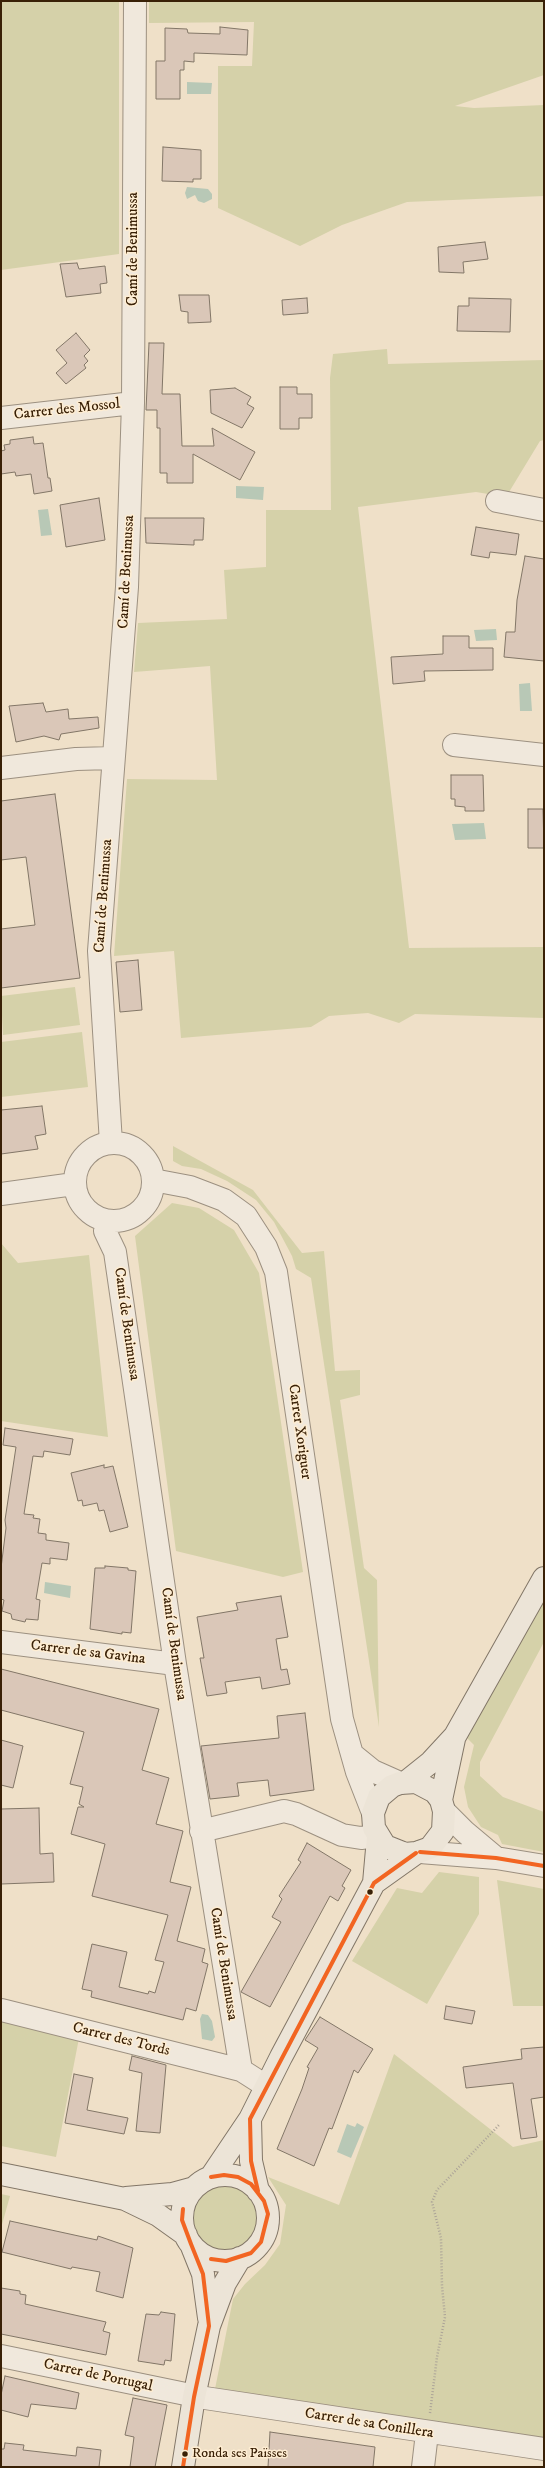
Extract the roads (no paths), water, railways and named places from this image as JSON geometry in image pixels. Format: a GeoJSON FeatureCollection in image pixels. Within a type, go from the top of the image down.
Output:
{"type":"FeatureCollection","features":[{"type":"Feature","properties":{"kind":"main road"},"geometry":{"type":"LineString","coordinates":[[209,2326],[203,2274],[188,2240],[182,2220],[183,2209],[250,2118],[374,1883],[378,1837],[373,1813],[375,1805],[385,1790],[403,1782],[431,1762],[455,1736],[544,1578]]}},
{"type":"Feature","properties":{"kind":"main road"},"geometry":{"type":"LineString","coordinates":[[374,1883],[433,1844],[443,1831],[443,1806],[455,1736]]}},
{"type":"Feature","properties":{"kind":"main road"},"geometry":{"type":"LineString","coordinates":[[403,1782],[426,1786],[443,1806]]}},
{"type":"Feature","properties":{"kind":"main road"},"geometry":{"type":"LineString","coordinates":[[378,1837],[395,1851],[418,1853]]}},
{"type":"Feature","properties":{"kind":"main road"},"geometry":{"type":"LineString","coordinates":[[125,2198],[158,2215],[211,2258],[226,2261],[240,2258],[250,2253],[260,2242],[266,2229],[268,2214],[264,2200],[258,2191],[251,2161],[250,2118]]}},
{"type":"Feature","properties":{"kind":"main road"},"geometry":{"type":"LineString","coordinates":[[1,2174],[125,2198],[172,2194],[224,2175],[238,2177],[258,2191]]}},
{"type":"Feature","properties":{"kind":"main road"},"geometry":{"type":"LineString","coordinates":[[183,2467],[194,2397],[209,2326],[225,2283],[240,2258]]}},
{"type":"Feature","properties":{"kind":"street","name":"Camí de Benimussa"},"geometry":{"type":"LineString","coordinates":[[111,1143],[99,951],[127,587],[133,403],[135,1]]}},
{"type":"Feature","properties":{"kind":"street","name":"Carrer des Mossol"},"geometry":{"type":"LineString","coordinates":[[1,418],[133,403]]}},
{"type":"Feature","properties":{"kind":"street"},"geometry":{"type":"LineString","coordinates":[[497,502],[544,510]]}},
{"type":"Feature","properties":{"kind":"street"},"geometry":{"type":"LineString","coordinates":[[454,745],[544,755]]}},
{"type":"Feature","properties":{"kind":"street"},"geometry":{"type":"LineString","coordinates":[[1,768],[76,759],[113,758]]}},
{"type":"Feature","properties":{"kind":"street"},"geometry":{"type":"LineString","coordinates":[[111,1143],[131,1147],[147,1160],[153,1180],[150,1197],[140,1211],[125,1220],[107,1221],[91,1214],[79,1201],[74,1184],[78,1164],[92,1149],[111,1143]]}},
{"type":"Feature","properties":{"kind":"street","name":"Carrer Xoriguer"},"geometry":{"type":"LineString","coordinates":[[153,1180],[190,1187],[224,1200],[246,1216],[266,1247],[276,1272],[342,1719],[352,1754],[373,1813]]}},
{"type":"Feature","properties":{"kind":"street"},"geometry":{"type":"LineString","coordinates":[[1,1194],[74,1184]]}},
{"type":"Feature","properties":{"kind":"street","name":"Camí de Benimussa"},"geometry":{"type":"LineString","coordinates":[[107,1221],[104,1231],[115,1252],[175,1664],[241,2070]]}},
{"type":"Feature","properties":{"kind":"street","name":"Carrer de sa Gavina"},"geometry":{"type":"LineString","coordinates":[[1,1642],[175,1664]]}},
{"type":"Feature","properties":{"kind":"street"},"geometry":{"type":"LineString","coordinates":[[352,1754],[373,1771],[403,1782]]}},
{"type":"Feature","properties":{"kind":"street"},"geometry":{"type":"LineString","coordinates":[[443,1806],[465,1832],[496,1858]]}},
{"type":"Feature","properties":{"kind":"street"},"geometry":{"type":"LineString","coordinates":[[201,1831],[284,1811],[296,1814],[342,1835],[361,1838],[378,1837]]}},
{"type":"Feature","properties":{"kind":"street"},"geometry":{"type":"LineString","coordinates":[[418,1853],[496,1858],[544,1866]]}},
{"type":"Feature","properties":{"kind":"street","name":"Carrer des Tords"},"geometry":{"type":"LineString","coordinates":[[1,2010],[241,2070],[266,2086]]}},
{"type":"Feature","properties":{"kind":"street","name":"Carrer de Portugal"},"geometry":{"type":"LineString","coordinates":[[1,2356],[194,2397]]}},
{"type":"Feature","properties":{"kind":"street","name":"Carrer de sa Conillera"},"geometry":{"type":"LineString","coordinates":[[194,2397],[544,2450]]}},
{"type":"Feature","properties":{"kind":"street"},"geometry":{"type":"LineString","coordinates":[[422,2467],[427,2433]]}},
{"type":"Feature","properties":{"kind":"place","name":"Ronda ses Païsses"},"geometry":{"type":"Point","coordinates":[185,2454]}}]}
